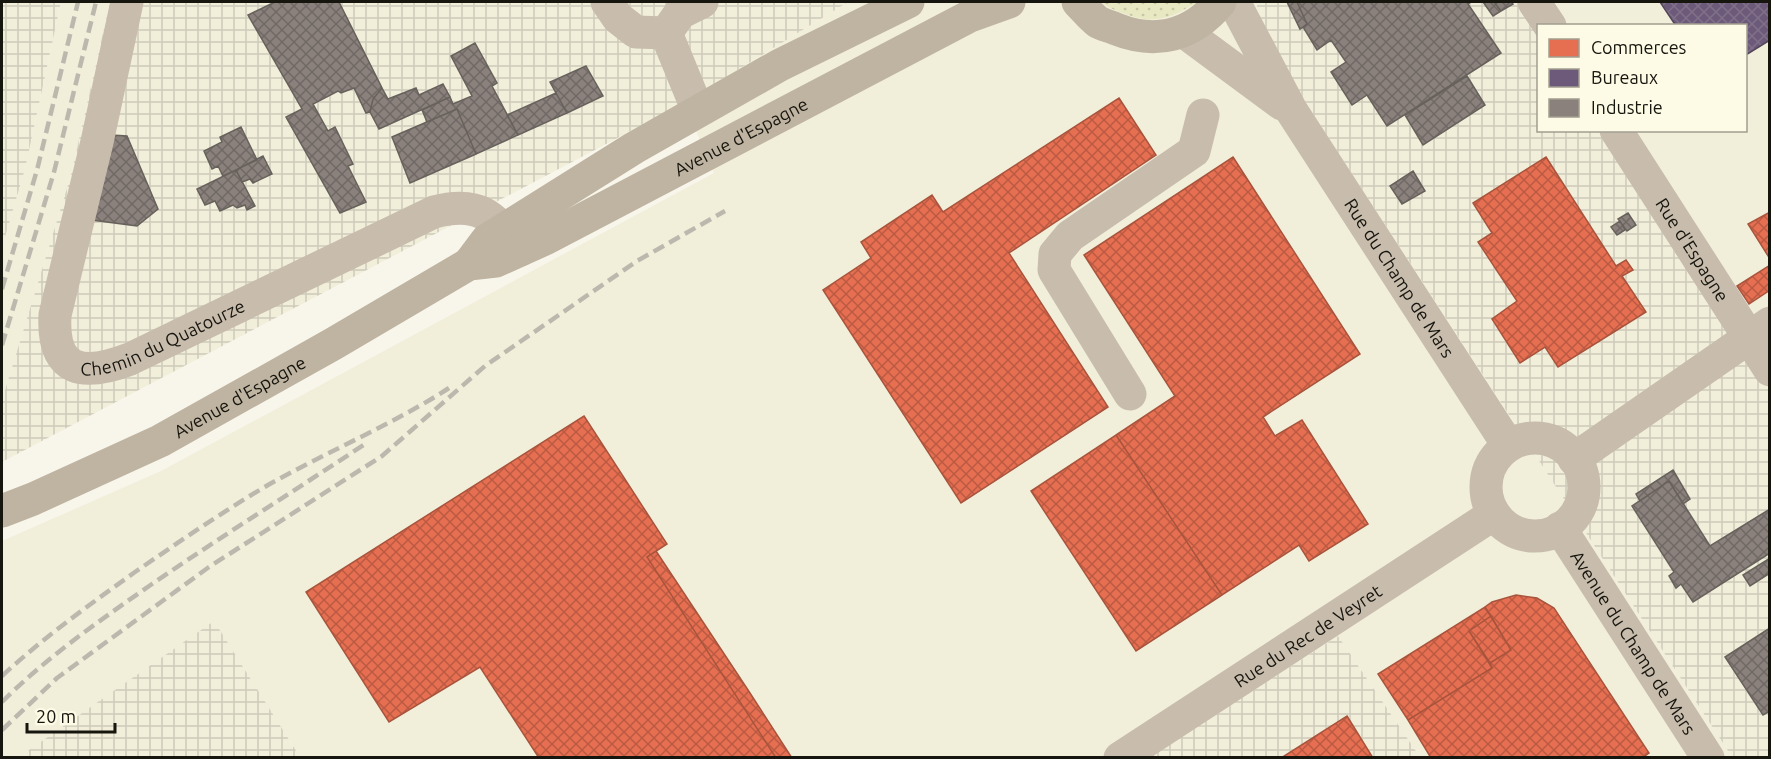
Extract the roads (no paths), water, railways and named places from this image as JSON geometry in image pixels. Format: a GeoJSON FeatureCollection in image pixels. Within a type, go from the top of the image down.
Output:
{"type":"FeatureCollection","features":[{"type":"Feature","properties":{"kind":"main road","name":"Avenue d'Espagne"},"geometry":{"type":"LineString","coordinates":[[2,511],[160,441],[470,264],[496,261],[511,240],[634,148],[780,65],[907,2]]}},
{"type":"Feature","properties":{"kind":"main road","name":"Avenue d'Espagne"},"geometry":{"type":"LineString","coordinates":[[511,240],[623,199],[970,16],[1010,2]]}},
{"type":"Feature","properties":{"kind":"main road"},"geometry":{"type":"LineString","coordinates":[[1078,2],[1097,21],[1135,37],[1159,37],[1183,31],[1209,16],[1220,2]]}},
{"type":"Feature","properties":{"kind":"street","name":"Chemin du Quatourze"},"geometry":{"type":"LineString","coordinates":[[127,2],[97,142],[55,315],[54,335],[58,352],[70,363],[86,369],[105,369],[130,359],[434,212],[450,208],[472,208],[488,216],[511,240]]}},
{"type":"Feature","properties":{"kind":"street"},"geometry":{"type":"LineString","coordinates":[[607,2],[618,18],[636,32],[666,33]]}},
{"type":"Feature","properties":{"kind":"street"},"geometry":{"type":"LineString","coordinates":[[666,33],[680,13],[702,2]]}},
{"type":"Feature","properties":{"kind":"street","name":"Rue du Champ de Mars"},"geometry":{"type":"LineString","coordinates":[[1234,2],[1291,110],[1508,446]]}},
{"type":"Feature","properties":{"kind":"street"},"geometry":{"type":"LineString","coordinates":[[1534,2],[1549,24]]}},
{"type":"Feature","properties":{"kind":"street","name":"Rue du Champ de Mars"},"geometry":{"type":"LineString","coordinates":[[1183,31],[1291,110]]}},
{"type":"Feature","properties":{"kind":"street"},"geometry":{"type":"LineString","coordinates":[[666,33],[698,111]]}},
{"type":"Feature","properties":{"kind":"street"},"geometry":{"type":"LineString","coordinates":[[1130,394],[1054,270],[1055,254],[1070,236],[1194,151],[1203,115]]}},
{"type":"Feature","properties":{"kind":"street","name":"Rue d'Espagne"},"geometry":{"type":"LineString","coordinates":[[1617,132],[1759,330],[1770,370]]}},
{"type":"Feature","properties":{"kind":"street"},"geometry":{"type":"LineString","coordinates":[[1574,459],[1759,330]]}},
{"type":"Feature","properties":{"kind":"street"},"geometry":{"type":"LineString","coordinates":[[1536,437],[1555,441],[1574,459],[1582,474],[1584,492],[1579,510],[1567,524],[1541,536],[1528,535],[1506,527],[1494,514],[1486,494],[1486,479],[1494,459],[1508,446],[1523,438],[1536,437]]}},
{"type":"Feature","properties":{"kind":"street","name":"Rue du Rec de Veyret"},"geometry":{"type":"LineString","coordinates":[[1120,758],[1494,514]]}},
{"type":"Feature","properties":{"kind":"street","name":"Avenue du Champ de Mars"},"geometry":{"type":"LineString","coordinates":[[1560,528],[1708,758]]}},
{"type":"Feature","properties":{"kind":"railway"},"geometry":{"type":"LineString","coordinates":[[2,289],[37,170],[78,2]]}},
{"type":"Feature","properties":{"kind":"railway"},"geometry":{"type":"LineString","coordinates":[[2,345],[54,172],[96,2]]}},
{"type":"Feature","properties":{"kind":"railway"},"geometry":{"type":"LineString","coordinates":[[2,730],[57,678],[209,567],[382,456],[485,366],[637,261],[725,211]]}},
{"type":"Feature","properties":{"kind":"railway"},"geometry":{"type":"LineString","coordinates":[[2,676],[84,609],[217,516],[268,485],[405,414],[449,388]]}},
{"type":"Feature","properties":{"kind":"railway"},"geometry":{"type":"LineString","coordinates":[[2,702],[74,640],[152,584],[365,444]]}}]}
